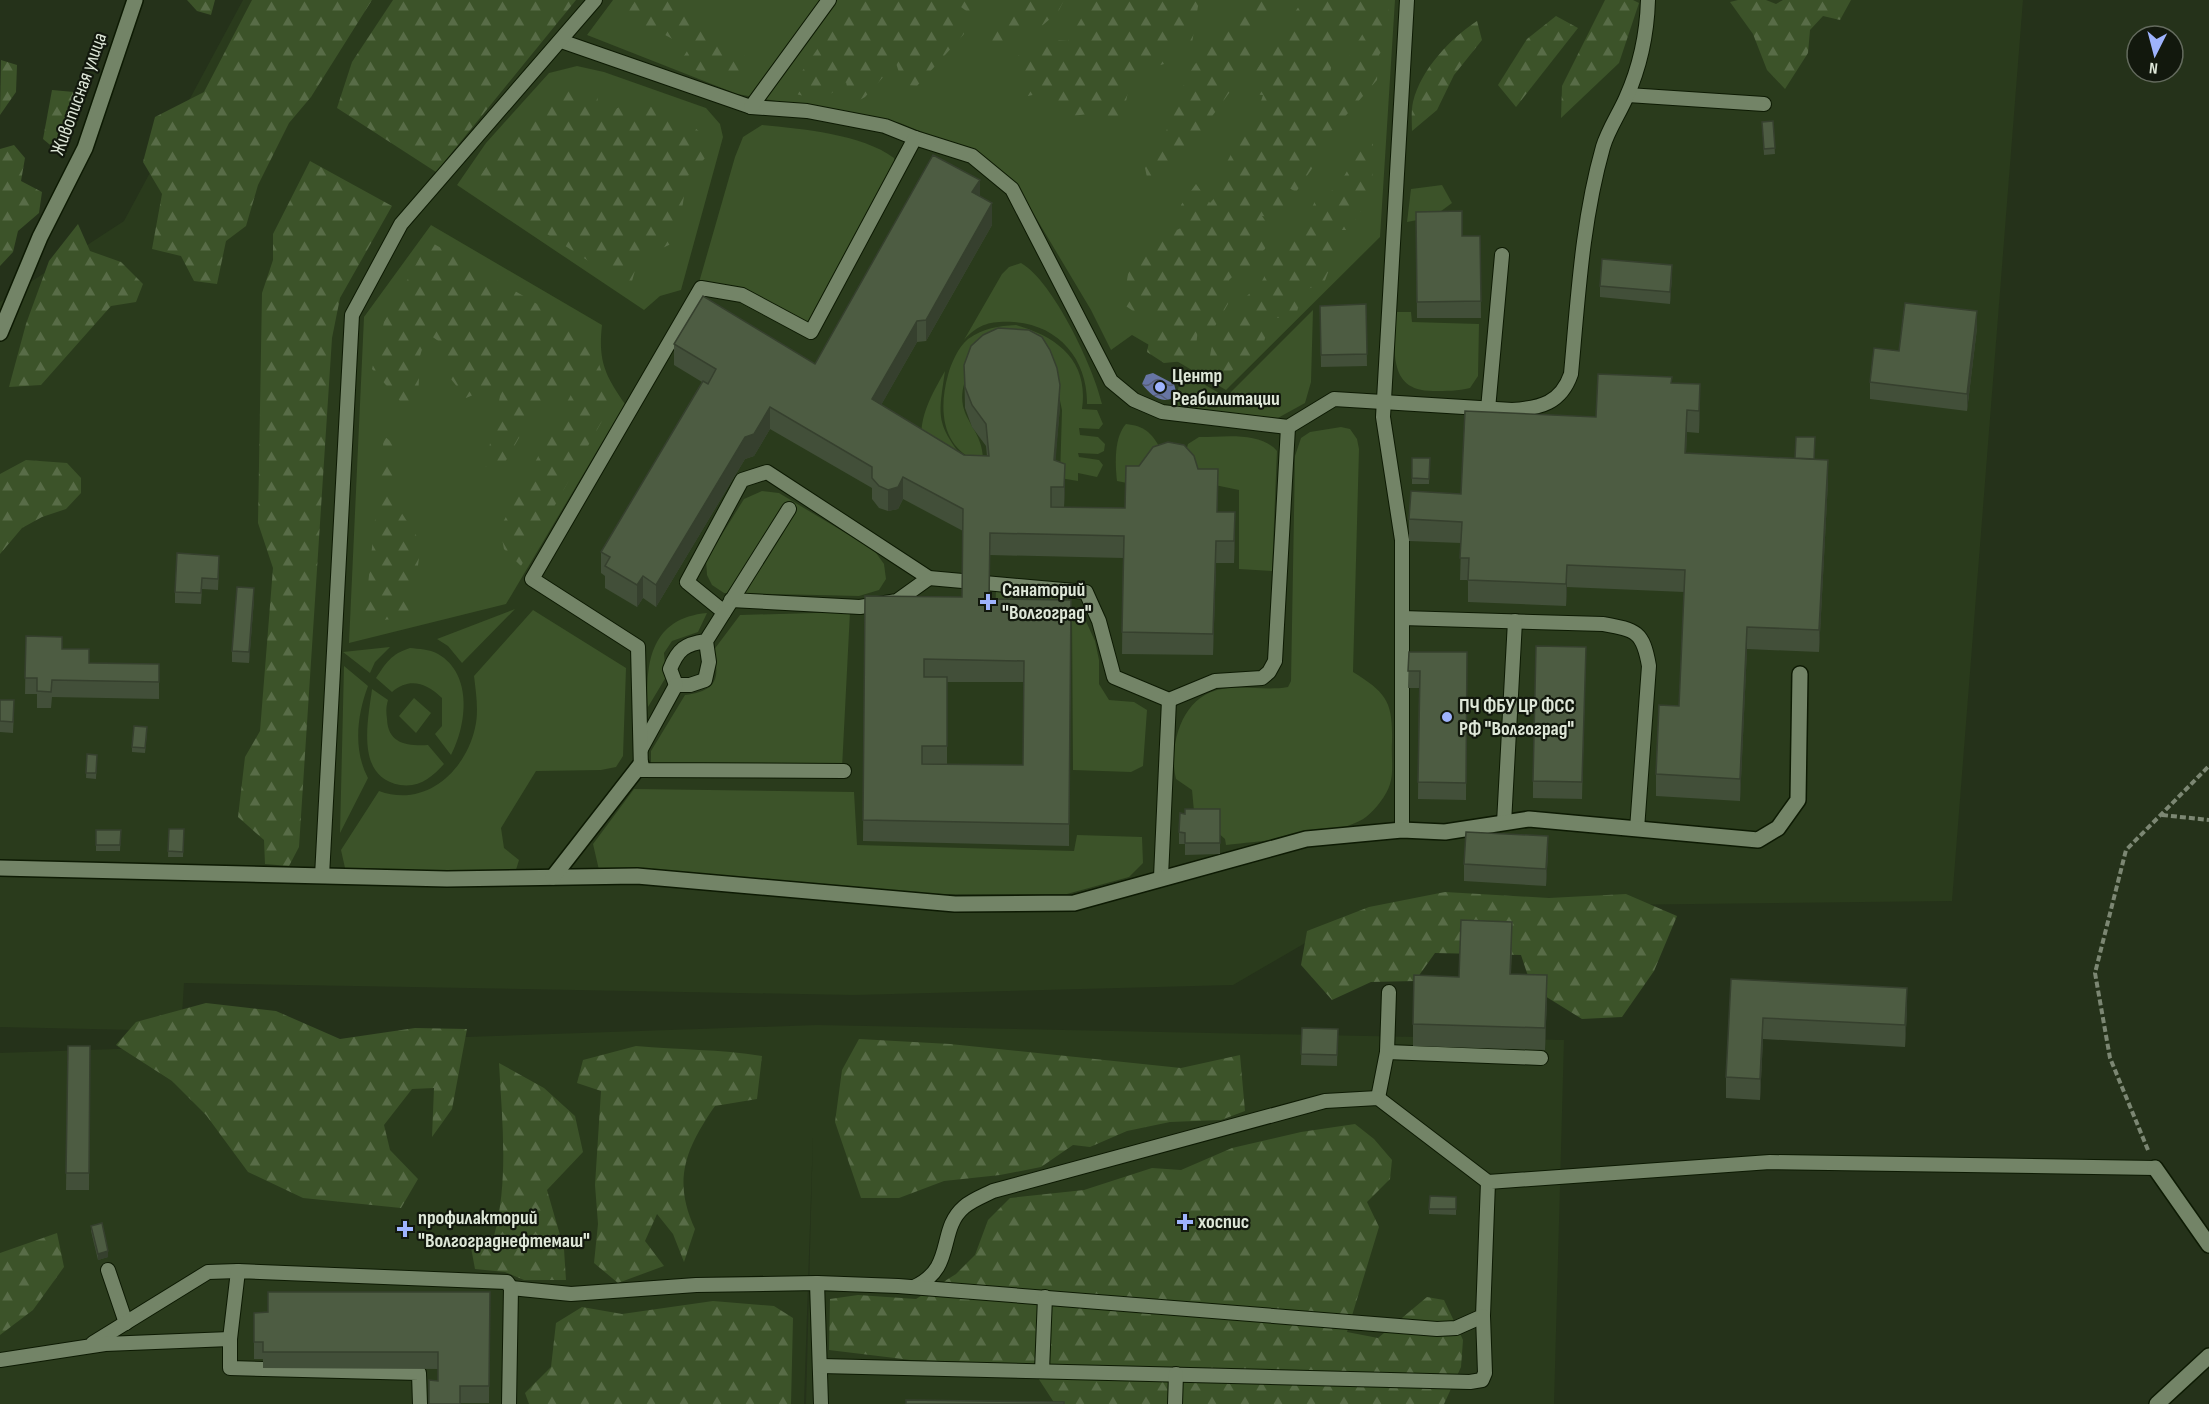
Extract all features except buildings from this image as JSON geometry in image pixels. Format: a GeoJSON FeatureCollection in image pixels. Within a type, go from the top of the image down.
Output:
{"type":"FeatureCollection","features":[{"type":"Feature","properties":{"kind":"street","name":"Живописная улица"},"geometry":{"type":"LineString","coordinates":[[0,333],[40,237],[85,148],[135,0]]}},
{"type":"Feature","properties":{"kind":"street"},"geometry":{"type":"LineString","coordinates":[[0,868],[447,879],[637,876],[955,904],[1074,903],[1161,877],[1306,840],[1402,830],[1445,832],[1529,819],[1758,840],[1778,828],[1798,800],[1800,674]]}},
{"type":"Feature","properties":{"kind":"street"},"geometry":{"type":"LineString","coordinates":[[553,878],[640,757]]}},
{"type":"Feature","properties":{"kind":"street"},"geometry":{"type":"LineString","coordinates":[[2155,1168],[2209,1245]]}},
{"type":"Feature","properties":{"kind":"street"},"geometry":{"type":"LineString","coordinates":[[2157,1404],[2209,1356]]}},
{"type":"Feature","properties":{"kind":"lane"},"geometry":{"type":"LineString","coordinates":[[322,876],[352,315],[401,224],[595,0]]}},
{"type":"Feature","properties":{"kind":"lane"},"geometry":{"type":"LineString","coordinates":[[751,107],[829,0]]}},
{"type":"Feature","properties":{"kind":"lane"},"geometry":{"type":"LineString","coordinates":[[1402,830],[1402,540],[1383,417],[1407,0]]}},
{"type":"Feature","properties":{"kind":"lane"},"geometry":{"type":"LineString","coordinates":[[561,41],[751,107],[807,111],[885,126],[972,156],[1012,189],[1111,381],[1134,400],[1162,412],[1288,427],[1334,399],[1488,409],[1534,409],[1553,399],[1565,389],[1571,374],[1583,247],[1592,193],[1603,145],[1628,95],[1640,63],[1648,0]]}},
{"type":"Feature","properties":{"kind":"lane"},"geometry":{"type":"LineString","coordinates":[[1628,95],[1764,104]]}},
{"type":"Feature","properties":{"kind":"lane"},"geometry":{"type":"LineString","coordinates":[[844,771],[641,770],[638,647],[532,579],[701,288],[742,296],[811,333],[915,138]]}},
{"type":"Feature","properties":{"kind":"lane"},"geometry":{"type":"LineString","coordinates":[[1488,409],[1502,255]]}},
{"type":"Feature","properties":{"kind":"lane"},"geometry":{"type":"LineString","coordinates":[[929,578],[897,601],[860,607],[727,606],[687,582],[742,480],[766,472],[929,578],[1086,592],[1099,621],[1114,677],[1169,700],[1215,681],[1262,678],[1269,672],[1275,661],[1288,427]]}},
{"type":"Feature","properties":{"kind":"lane"},"geometry":{"type":"LineString","coordinates":[[676,685],[690,685],[705,680],[709,662],[706,641],[789,509]]}},
{"type":"Feature","properties":{"kind":"lane"},"geometry":{"type":"LineString","coordinates":[[1402,618],[1603,624],[1634,630],[1645,644],[1649,666],[1636,829]]}},
{"type":"Feature","properties":{"kind":"lane"},"geometry":{"type":"LineString","coordinates":[[1504,823],[1515,621]]}},
{"type":"Feature","properties":{"kind":"lane"},"geometry":{"type":"LineString","coordinates":[[640,757],[676,685],[670,669],[677,653],[687,644],[706,641]]}},
{"type":"Feature","properties":{"kind":"lane"},"geometry":{"type":"LineString","coordinates":[[1161,877],[1169,700]]}},
{"type":"Feature","properties":{"kind":"lane"},"geometry":{"type":"LineString","coordinates":[[1378,1098],[1387,1052],[1389,992]]}},
{"type":"Feature","properties":{"kind":"lane"},"geometry":{"type":"LineString","coordinates":[[1387,1052],[1541,1058]]}},
{"type":"Feature","properties":{"kind":"lane"},"geometry":{"type":"LineString","coordinates":[[914,1287],[934,1274],[955,1219],[962,1208],[993,1191],[1325,1101],[1378,1098],[1488,1182],[1770,1162],[2155,1168]]}},
{"type":"Feature","properties":{"kind":"lane"},"geometry":{"type":"LineString","coordinates":[[821,1366],[1482,1380],[1485,1373],[1483,1316],[1488,1182]]}},
{"type":"Feature","properties":{"kind":"lane"},"geometry":{"type":"LineString","coordinates":[[108,1270],[126,1323]]}},
{"type":"Feature","properties":{"kind":"lane"},"geometry":{"type":"LineString","coordinates":[[238,1271],[230,1339],[230,1368],[419,1373],[420,1404]]}},
{"type":"Feature","properties":{"kind":"lane"},"geometry":{"type":"LineString","coordinates":[[88,1346],[207,1272],[238,1271],[507,1282],[511,1288],[509,1404]]}},
{"type":"Feature","properties":{"kind":"lane"},"geometry":{"type":"LineString","coordinates":[[511,1288],[571,1293],[696,1285],[817,1283],[914,1287],[1437,1329],[1456,1328],[1483,1316]]}},
{"type":"Feature","properties":{"kind":"lane"},"geometry":{"type":"LineString","coordinates":[[817,1283],[821,1404]]}},
{"type":"Feature","properties":{"kind":"lane"},"geometry":{"type":"LineString","coordinates":[[1042,1371],[1045,1297]]}},
{"type":"Feature","properties":{"kind":"lane"},"geometry":{"type":"LineString","coordinates":[[0,1360],[88,1346],[230,1339]]}},
{"type":"Feature","properties":{"kind":"lane"},"geometry":{"type":"LineString","coordinates":[[1175,1404],[1176,1374]]}},
{"type":"Feature","properties":{"kind":"path"},"geometry":{"type":"LineString","coordinates":[[2155,1168],[2110,1058],[2095,973],[2126,850],[2209,766]]}},
{"type":"Feature","properties":{"kind":"path"},"geometry":{"type":"LineString","coordinates":[[2161,815],[2209,820]]}},
{"type":"Feature","properties":{"kind":"shaded area","name":"Санаторий \"Волгоград\""},"geometry":{"type":"Polygon","coordinates":[[[243,0],[2023,0],[1952,901],[1433,907],[1343,921],[1233,985],[854,995],[184,983],[181,1031],[0,1027],[0,302],[124,221],[243,0]]]}},
{"type":"Feature","properties":{"kind":"shaded area"},"geometry":{"type":"Polygon","coordinates":[[[817,1025],[1564,1040],[1554,1404],[806,1404],[813,1135],[804,1404],[0,1404],[0,1053],[817,1025]]]}},
{"type":"Feature","properties":{"kind":"green space"},"geometry":{"type":"Polygon","coordinates":[[[187,0],[215,0],[211,15],[197,11],[187,0]]]}},
{"type":"Feature","properties":{"kind":"green space"},"geometry":{"type":"Polygon","coordinates":[[[252,0],[372,0],[311,97],[289,123],[258,185],[246,226],[226,241],[217,284],[194,281],[181,256],[152,249],[162,194],[143,162],[155,117],[204,92],[252,0]]]}},
{"type":"Feature","properties":{"kind":"green space"},"geometry":{"type":"Polygon","coordinates":[[[393,0],[576,0],[436,172],[337,108],[352,62],[393,0]]]}},
{"type":"Feature","properties":{"kind":"green space"},"geometry":{"type":"Polygon","coordinates":[[[613,0],[1395,0],[1380,237],[1226,390],[1132,335],[1111,350],[1091,310],[1017,186],[968,151],[900,123],[737,94],[587,35],[613,0]]]}},
{"type":"Feature","properties":{"kind":"green space"},"geometry":{"type":"Polygon","coordinates":[[[636,0],[680,0],[706,24],[723,46],[745,55],[741,81],[728,71],[704,74],[680,62],[689,48],[656,30],[626,22],[628,11],[636,0]]]}},
{"type":"Feature","properties":{"kind":"green space"},"geometry":{"type":"Polygon","coordinates":[[[851,0],[983,0],[977,19],[953,1],[964,25],[964,34],[917,86],[903,85],[896,63],[865,97],[851,105],[846,82],[826,96],[813,97],[788,92],[851,0]]]}},
{"type":"Feature","properties":{"kind":"green space"},"geometry":{"type":"Polygon","coordinates":[[[1017,0],[1064,0],[1058,12],[1037,30],[1018,28],[999,53],[989,43],[995,24],[1017,0]]]}},
{"type":"Feature","properties":{"kind":"green space"},"geometry":{"type":"Polygon","coordinates":[[[1092,0],[1199,0],[1192,43],[1170,41],[1164,64],[1147,69],[1130,81],[1122,122],[1112,123],[1097,113],[1055,118],[1054,102],[1046,92],[1028,96],[1018,81],[1015,58],[1044,39],[1068,41],[1092,0]]]}},
{"type":"Feature","properties":{"kind":"green space"},"geometry":{"type":"Polygon","coordinates":[[[1238,0],[1285,0],[1280,12],[1267,11],[1251,37],[1256,55],[1246,71],[1237,57],[1238,81],[1182,157],[1169,161],[1168,174],[1148,182],[1144,163],[1154,152],[1167,129],[1192,69],[1231,19],[1238,0]]]}},
{"type":"Feature","properties":{"kind":"green space"},"geometry":{"type":"Polygon","coordinates":[[[1303,0],[1374,0],[1367,11],[1354,12],[1353,22],[1333,53],[1328,90],[1370,22],[1389,0],[1387,43],[1379,55],[1377,80],[1334,129],[1321,136],[1326,148],[1296,192],[1284,185],[1280,189],[1292,201],[1288,219],[1262,216],[1270,228],[1265,249],[1254,259],[1250,268],[1241,268],[1229,280],[1228,304],[1214,328],[1198,328],[1196,347],[1186,346],[1185,361],[1164,363],[1147,352],[1154,316],[1133,311],[1123,304],[1130,262],[1148,243],[1181,228],[1181,205],[1196,184],[1210,203],[1224,187],[1227,162],[1238,141],[1256,117],[1263,95],[1250,94],[1255,72],[1303,0]]]}},
{"type":"Feature","properties":{"kind":"green space"},"geometry":{"type":"Polygon","coordinates":[[[1605,0],[1633,0],[1639,3],[1619,63],[1561,118],[1562,86],[1605,0]]]}},
{"type":"Feature","properties":{"kind":"green space"},"geometry":{"type":"Polygon","coordinates":[[[1766,0],[1776,4],[1783,0],[1851,0],[1840,20],[1823,16],[1810,30],[1808,53],[1785,89],[1767,70],[1753,34],[1730,2],[1766,0]]]}},
{"type":"Feature","properties":{"kind":"green space"},"geometry":{"type":"Polygon","coordinates":[[[1556,16],[1578,28],[1516,107],[1498,85],[1527,39],[1556,16]]]}},
{"type":"Feature","properties":{"kind":"green space"},"geometry":{"type":"Polygon","coordinates":[[[1477,21],[1482,40],[1454,75],[1437,110],[1412,131],[1413,102],[1423,78],[1447,46],[1477,21]]]}},
{"type":"Feature","properties":{"kind":"green space"},"geometry":{"type":"Polygon","coordinates":[[[1,60],[17,65],[16,92],[0,115],[1,60]]]}},
{"type":"Feature","properties":{"kind":"green space"},"geometry":{"type":"Polygon","coordinates":[[[577,66],[604,72],[706,108],[720,124],[723,137],[681,290],[660,296],[644,310],[457,185],[486,143],[549,73],[577,66]]]}},
{"type":"Feature","properties":{"kind":"green space"},"geometry":{"type":"Polygon","coordinates":[[[569,83],[597,92],[599,118],[623,105],[655,107],[682,117],[707,138],[710,153],[687,177],[677,241],[638,260],[630,288],[473,186],[504,143],[528,117],[554,93],[569,83]]]}},
{"type":"Feature","properties":{"kind":"green space"},"geometry":{"type":"Polygon","coordinates":[[[52,90],[74,92],[76,101],[71,130],[55,149],[43,139],[52,90]]]}},
{"type":"Feature","properties":{"kind":"green space"},"geometry":{"type":"Polygon","coordinates":[[[762,125],[831,134],[866,143],[894,158],[897,177],[808,324],[791,330],[727,296],[698,286],[735,157],[743,137],[762,125]]]}},
{"type":"Feature","properties":{"kind":"green space"},"geometry":{"type":"Polygon","coordinates":[[[1373,143],[1372,205],[1358,213],[1351,230],[1336,230],[1334,257],[1324,283],[1302,291],[1297,312],[1286,318],[1270,318],[1263,346],[1217,382],[1207,372],[1212,345],[1238,305],[1262,281],[1280,247],[1300,233],[1316,199],[1337,188],[1359,151],[1373,143]]]}},
{"type":"Feature","properties":{"kind":"green space"},"geometry":{"type":"Polygon","coordinates":[[[14,145],[25,158],[21,181],[42,192],[39,213],[18,231],[13,252],[0,266],[0,149],[14,145]]]}},
{"type":"Feature","properties":{"kind":"green space"},"geometry":{"type":"Polygon","coordinates":[[[310,161],[392,206],[340,298],[332,338],[299,847],[289,866],[265,864],[264,840],[238,817],[245,757],[260,731],[273,568],[258,523],[262,293],[273,260],[273,234],[310,161]]]}},
{"type":"Feature","properties":{"kind":"green space"},"geometry":{"type":"Polygon","coordinates":[[[1442,185],[1452,203],[1433,217],[1407,222],[1411,189],[1442,185]]]}},
{"type":"Feature","properties":{"kind":"green space"},"geometry":{"type":"Polygon","coordinates":[[[78,224],[90,251],[121,262],[143,284],[136,302],[111,306],[41,385],[9,387],[26,324],[49,261],[78,224]]]}},
{"type":"Feature","properties":{"kind":"green space"},"geometry":{"type":"Polygon","coordinates":[[[431,225],[602,325],[601,348],[604,367],[625,404],[506,604],[349,643],[364,317],[431,225]]]}},
{"type":"Feature","properties":{"kind":"green space"},"geometry":{"type":"Polygon","coordinates":[[[429,241],[589,334],[612,403],[521,566],[504,549],[500,528],[574,389],[567,377],[535,410],[504,464],[485,467],[503,382],[466,398],[451,379],[444,345],[427,333],[420,356],[418,399],[406,408],[372,369],[384,322],[429,241]]]}},
{"type":"Feature","properties":{"kind":"green space"},"geometry":{"type":"Polygon","coordinates":[[[1021,263],[1033,273],[1059,306],[1081,348],[1098,388],[1102,404],[1087,404],[1086,388],[1076,360],[1068,348],[1045,330],[1014,322],[999,322],[986,324],[964,340],[1002,274],[1009,267],[1021,263]]]}},
{"type":"Feature","properties":{"kind":"green space"},"geometry":{"type":"Polygon","coordinates":[[[1313,310],[1311,382],[1305,403],[1276,419],[1174,408],[1179,385],[1186,374],[1226,397],[1313,310]]]}},
{"type":"Feature","properties":{"kind":"green space"},"geometry":{"type":"Polygon","coordinates":[[[1395,312],[1411,312],[1412,322],[1479,324],[1478,376],[1470,388],[1433,391],[1418,389],[1407,383],[1400,375],[1396,364],[1395,312]]]}},
{"type":"Feature","properties":{"kind":"green space"},"geometry":{"type":"Polygon","coordinates":[[[1016,325],[1045,336],[1057,344],[1075,364],[1081,377],[1082,409],[1097,410],[1103,424],[1099,429],[1079,428],[1080,435],[1098,437],[1105,444],[1104,451],[1098,454],[1078,453],[1079,457],[1099,460],[1103,465],[1097,477],[1078,473],[1078,481],[1060,478],[1062,410],[1056,382],[973,363],[965,381],[962,396],[967,418],[982,449],[983,463],[969,457],[951,439],[946,428],[943,402],[948,375],[958,351],[964,342],[980,332],[1016,325]]]}},
{"type":"Feature","properties":{"kind":"green space"},"geometry":{"type":"Polygon","coordinates":[[[945,371],[941,400],[944,429],[966,462],[921,444],[924,414],[945,371]]]}},
{"type":"Feature","properties":{"kind":"green space"},"geometry":{"type":"Polygon","coordinates":[[[1126,424],[1138,426],[1146,431],[1160,448],[1127,483],[1117,481],[1116,467],[1117,443],[1126,424]]]}},
{"type":"Feature","properties":{"kind":"green space"},"geometry":{"type":"Polygon","coordinates":[[[1341,427],[1350,429],[1357,439],[1359,449],[1353,672],[1381,693],[1389,708],[1392,728],[1390,784],[1373,810],[1355,823],[1320,833],[1226,845],[1225,839],[1208,824],[1195,822],[1192,790],[1176,779],[1174,751],[1176,737],[1188,711],[1208,693],[1230,688],[1288,687],[1291,681],[1295,456],[1301,438],[1310,432],[1341,427]]]}},
{"type":"Feature","properties":{"kind":"green space"},"geometry":{"type":"Polygon","coordinates":[[[384,436],[399,448],[392,498],[421,543],[411,617],[364,622],[384,436]]]}},
{"type":"Feature","properties":{"kind":"green space"},"geometry":{"type":"Polygon","coordinates":[[[1241,436],[1261,440],[1277,451],[1272,571],[1239,569],[1239,490],[1205,483],[1184,459],[1188,444],[1199,437],[1241,436]]]}},
{"type":"Feature","properties":{"kind":"green space"},"geometry":{"type":"Polygon","coordinates":[[[26,460],[67,463],[81,478],[81,493],[66,509],[42,517],[22,528],[0,554],[0,474],[26,460]]]}},
{"type":"Feature","properties":{"kind":"green space"},"geometry":{"type":"Polygon","coordinates":[[[762,491],[779,493],[874,550],[884,564],[886,579],[879,590],[859,596],[724,593],[712,585],[707,575],[706,560],[744,499],[762,491]]]}},
{"type":"Feature","properties":{"kind":"green space"},"geometry":{"type":"Polygon","coordinates":[[[996,590],[1068,596],[1068,604],[1084,617],[1095,641],[1099,660],[1099,684],[1109,700],[1134,702],[1147,710],[1143,766],[1131,772],[1073,770],[1072,619],[995,613],[996,590]]]}},
{"type":"Feature","properties":{"kind":"green space"},"geometry":{"type":"Polygon","coordinates":[[[515,609],[462,663],[448,646],[437,639],[515,609]]]}},
{"type":"Feature","properties":{"kind":"green space"},"geometry":{"type":"Polygon","coordinates":[[[533,610],[626,668],[623,756],[616,767],[601,770],[536,771],[501,828],[504,848],[519,860],[515,873],[345,868],[341,850],[379,791],[396,795],[412,795],[427,790],[452,772],[462,759],[470,744],[476,722],[477,702],[474,676],[533,610]]]}},
{"type":"Feature","properties":{"kind":"green space"},"geometry":{"type":"Polygon","coordinates":[[[850,612],[842,768],[651,765],[651,751],[685,695],[704,690],[714,682],[716,669],[713,651],[740,615],[850,612]]]}},
{"type":"Feature","properties":{"kind":"green space"},"geometry":{"type":"Polygon","coordinates":[[[707,613],[698,632],[672,641],[664,653],[666,677],[648,707],[647,690],[651,658],[663,633],[674,623],[707,613]]]}},
{"type":"Feature","properties":{"kind":"green space"},"geometry":{"type":"Polygon","coordinates":[[[390,647],[375,662],[370,673],[343,652],[390,647]]]}},
{"type":"Feature","properties":{"kind":"green space"},"geometry":{"type":"Polygon","coordinates":[[[410,648],[428,650],[438,654],[457,674],[462,687],[464,701],[461,729],[451,755],[435,734],[442,726],[442,698],[424,686],[412,683],[405,684],[392,692],[376,678],[386,663],[403,650],[410,648]]]}},
{"type":"Feature","properties":{"kind":"green space"},"geometry":{"type":"Polygon","coordinates":[[[344,666],[368,686],[361,709],[358,732],[360,756],[368,778],[340,833],[344,666]]]}},
{"type":"Feature","properties":{"kind":"green space"},"geometry":{"type":"Polygon","coordinates":[[[372,689],[388,700],[386,712],[391,734],[406,744],[428,745],[444,764],[420,783],[400,785],[386,780],[376,771],[370,760],[367,731],[372,689]]]}},
{"type":"Feature","properties":{"kind":"green space"},"geometry":{"type":"Polygon","coordinates":[[[414,698],[431,713],[416,733],[399,716],[414,698]]]}},
{"type":"Feature","properties":{"kind":"green space"},"geometry":{"type":"Polygon","coordinates":[[[634,789],[854,792],[857,845],[1074,851],[1077,835],[1142,837],[1143,863],[1129,877],[1067,894],[929,894],[599,870],[593,844],[634,789]]]}},
{"type":"Feature","properties":{"kind":"green space"},"geometry":{"type":"Polygon","coordinates":[[[1445,892],[1549,898],[1626,894],[1677,916],[1654,971],[1622,1017],[1582,1019],[1532,988],[1521,955],[1435,953],[1415,981],[1371,982],[1332,1000],[1301,965],[1307,931],[1369,907],[1445,892]]]}},
{"type":"Feature","properties":{"kind":"green space"},"geometry":{"type":"Polygon","coordinates":[[[206,1003],[276,1011],[340,1039],[415,1028],[467,1029],[452,1109],[432,1137],[434,1088],[412,1089],[384,1125],[390,1150],[418,1179],[401,1208],[303,1198],[248,1172],[206,1115],[172,1081],[116,1045],[136,1022],[206,1003]]]}},
{"type":"Feature","properties":{"kind":"green space"},"geometry":{"type":"Polygon","coordinates":[[[859,1039],[950,1044],[1181,1068],[1240,1055],[1245,1111],[1221,1120],[1170,1122],[1127,1131],[1090,1147],[1073,1145],[1041,1167],[1000,1175],[944,1181],[899,1198],[861,1198],[835,1122],[842,1070],[859,1039]]]}},
{"type":"Feature","properties":{"kind":"green space"},"geometry":{"type":"Polygon","coordinates":[[[636,1046],[762,1056],[757,1099],[715,1106],[690,1150],[684,1180],[684,1195],[695,1229],[684,1262],[673,1234],[657,1214],[645,1241],[664,1266],[618,1283],[594,1263],[598,1224],[595,1185],[601,1091],[577,1083],[583,1060],[636,1046]]]}},
{"type":"Feature","properties":{"kind":"green space"},"geometry":{"type":"Polygon","coordinates":[[[499,1063],[544,1088],[575,1116],[583,1152],[547,1190],[564,1249],[566,1280],[524,1280],[505,1272],[475,1269],[469,1237],[494,1236],[502,1194],[503,1128],[499,1063]]]}},
{"type":"Feature","properties":{"kind":"green space"},"geometry":{"type":"Polygon","coordinates":[[[1355,1124],[1374,1139],[1392,1160],[1390,1179],[1367,1202],[1379,1227],[1347,1332],[1378,1338],[1427,1297],[1444,1300],[1463,1340],[1461,1367],[1444,1404],[1055,1404],[1029,1364],[911,1360],[829,1350],[830,1299],[858,1295],[916,1299],[956,1274],[975,1255],[988,1220],[1010,1198],[1084,1190],[1152,1168],[1181,1170],[1232,1148],[1301,1132],[1355,1124]]]}},
{"type":"Feature","properties":{"kind":"green space"},"geometry":{"type":"Polygon","coordinates":[[[57,1233],[64,1267],[33,1310],[0,1335],[0,1253],[57,1233]]]}},
{"type":"Feature","properties":{"kind":"green space"},"geometry":{"type":"Polygon","coordinates":[[[713,1301],[774,1306],[793,1318],[791,1404],[529,1404],[525,1393],[551,1367],[556,1323],[582,1307],[622,1314],[713,1301]]]}},
{"type":"Feature","properties":{"kind":"water","name":"Центр Реабилитации"},"geometry":{"type":"Polygon","coordinates":[[[1153,373],[1174,384],[1177,395],[1162,400],[1149,392],[1142,384],[1146,375],[1153,373]]]}},
{"type":"Feature","properties":{"kind":"place","name":"Центр Реабилитации"},"geometry":{"type":"Point","coordinates":[1160,387]}},
{"type":"Feature","properties":{"kind":"place","name":"Санаторий \"Волгоград\""},"geometry":{"type":"Point","coordinates":[988,602]}},
{"type":"Feature","properties":{"kind":"place","name":"ПЧ ФБУ ЦР ФСС РФ \"Волгоград\""},"geometry":{"type":"Point","coordinates":[1447,717]}},
{"type":"Feature","properties":{"kind":"place","name":"хоспис"},"geometry":{"type":"Point","coordinates":[1185,1222]}},
{"type":"Feature","properties":{"kind":"place","name":"профилакторий \"Волгограднефтемаш\""},"geometry":{"type":"Point","coordinates":[405,1229]}}]}
